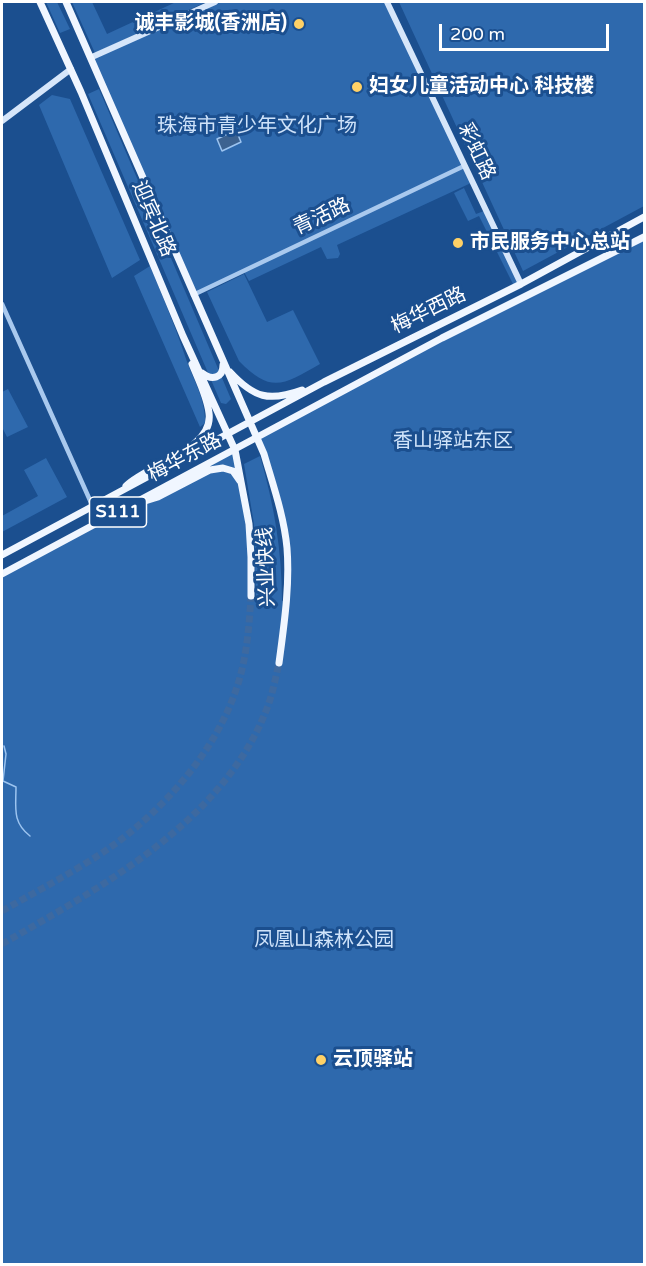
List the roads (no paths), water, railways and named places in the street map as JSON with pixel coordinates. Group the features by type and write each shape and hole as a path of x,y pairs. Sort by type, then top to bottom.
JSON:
{"main road":[{"name":"迎宾北路","path":"40,2 71,69 183,336 235,450"},
{"name":"迎宾北路","path":"66,2 257,438"},
{"name":"梅华西路","path":"228,433 520,284 645,217"},
{"name":"梅华西路","path":"257,438 442,338 645,237"},
{"path":"116,495 137,477 196,443 207,428 210,417 208,405 183,336"},
{"path":"200,372 207,377 219,376 223,369 221,358"},
{"path":"225,366 244,387 259,396 282,396 324,382"},
{"name":"梅华东路","path":"2,555 228,433"},
{"name":"梅华东路","path":"2,574 257,438"},
{"name":"兴业快线","path":"257,438 275,489 287,550 286,599 279,663"},
{"name":"兴业快线","path":"235,450 250,537 251,596"},
{"path":"128,507 153,499 216,468 233,471 243,486"}],"street":[{"path":"92,57 215,2"},
{"name":"彩虹路","path":"387,2 520,284"},
{"path":"2,121 71,69"},
{"name":"青活路","path":"193,295 464,166"},
{"path":"2,304 93,507"}],"waterway":[{"path":"4,746 6,754 3,781 16,787 18,820 30,836"}],"tunnel":[{"path":"2,911 108,849 149,816 186,777 216,734 237,687 245,653 251,596"},
{"path":"2,944 120,873 158,846 193,815 224,782 250,745 269,703 279,663"}],"place":[{"name":"诚丰影城(香洲店)","path":"299,24"},
{"name":"妇女儿童活动中心 科技楼","path":"357,87"},
{"name":"市民服务中心总站","path":"458,243"},
{"name":"云顶驿站","path":"321,1060"}],"park label":[{"name":"珠海市青少年文化广场","path":"257,127"},
{"name":"香山驿站东区","path":"453,442"},
{"name":"凤凰山森林公园","path":"324,941"}]}
